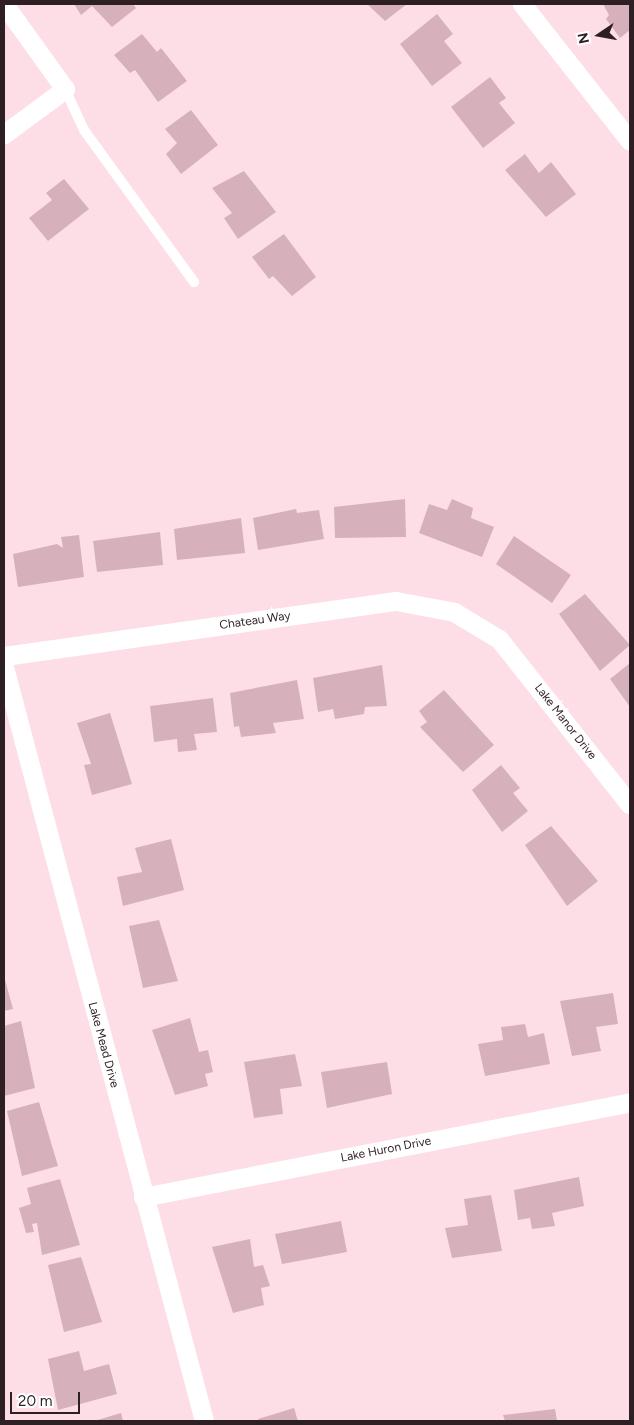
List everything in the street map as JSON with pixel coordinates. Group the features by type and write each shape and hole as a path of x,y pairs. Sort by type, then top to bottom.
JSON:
{"street":[{"path":"4,4 65,89 4,134"},
{"path":"522,4 630,141"},
{"name":"Chateau Way","path":"4,656 396,601 454,612 499,639"},
{"name":"Lake Manor Drive","path":"499,639 630,806"},
{"name":"Lake Mead Drive","path":"4,668 204,1421"},
{"name":"Lake Huron Drive","path":"143,1197 630,1102"}],"lane":[{"path":"65,89 84,130 194,282"}],"building":[{"path":"74,4 133,4 136,8 112,27 92,6 81,15"},
{"path":"367,4 407,4 385,21"},
{"path":"603,4 630,4 630,30 620,38 606,19 609,15"},
{"path":"437,14 453,34 444,41 462,63 432,86 400,44"},
{"path":"142,34 157,52 161,48 187,81 158,102 135,70 130,73 114,55"},
{"path":"490,77 506,98 499,103 515,123 483,148 451,107"},
{"path":"191,110 218,145 181,174 166,154 177,143 165,129"},
{"path":"525,154 539,173 551,162 576,194 546,217 505,170"},
{"path":"244,171 276,212 238,239 224,218 232,213 212,188"},
{"path":"64,179 89,209 48,241 29,218 52,200 46,193"},
{"path":"284,234 316,277 292,296 273,276 269,279 252,257"},
{"path":"405,499 406,537 335,538 334,507"},
{"path":"452,499 473,508 471,518 494,527 482,557 419,533 429,504 447,510"},
{"path":"296,509 297,513 319,510 324,539 258,550 253,518"},
{"path":"241,518 245,553 177,560 174,529"},
{"path":"160,532 163,565 97,572 93,541"},
{"path":"79,535 84,577 18,587 13,554 57,544 63,548 61,537"},
{"path":"514,536 571,575 552,603 496,564"},
{"path":"585,594 630,645 600,671 559,614"},
{"path":"630,663 630,707 610,679"},
{"path":"382,665 387,706 365,707 364,714 335,719 333,709 318,712 313,678"},
{"path":"297,680 304,719 273,723 276,733 241,737 239,726 234,727 230,693"},
{"path":"444,690 494,745 463,772 420,727 427,722 419,711"},
{"path":"213,698 217,732 194,734 197,750 178,752 177,739 154,742 150,706"},
{"path":"110,713 132,784 92,795 84,765 91,764 77,723"},
{"path":"501,765 520,788 513,793 528,811 502,832 472,790"},
{"path":"551,826 598,881 567,906 525,845"},
{"path":"171,839 184,890 123,906 117,877 142,872 135,848"},
{"path":"159,920 178,981 143,988 129,926"},
{"path":"4,976 13,1009 4,1011"},
{"path":"613,993 618,1024 596,1027 601,1051 572,1056 560,1001"},
{"path":"190,1018 199,1052 208,1050 213,1072 205,1074 208,1086 175,1095 152,1030"},
{"path":"21,1021 35,1088 4,1096 4,1026"},
{"path":"525,1024 528,1037 544,1033 550,1064 485,1076 478,1044 503,1040 501,1027"},
{"path":"295,1054 302,1086 280,1089 283,1114 254,1118 244,1062"},
{"path":"387,1062 392,1094 327,1108 321,1072"},
{"path":"39,1102 58,1166 22,1176 7,1111"},
{"path":"579,1177 584,1206 552,1213 555,1226 532,1229 530,1218 518,1220 514,1190"},
{"path":"60,1179 80,1245 42,1255 37,1223 32,1224 34,1232 26,1233 19,1208 31,1204 27,1188"},
{"path":"491,1195 502,1251 452,1258 445,1228 468,1225 464,1199"},
{"path":"341,1221 347,1252 282,1264 275,1234"},
{"path":"250,1239 254,1267 263,1265 270,1286 261,1288 264,1305 233,1313 212,1247"},
{"path":"81,1257 102,1322 64,1332 48,1265"},
{"path":"79,1351 84,1371 109,1364 117,1394 58,1410 48,1359"},
{"path":"294,1408 298,1421 259,1421 258,1419"},
{"path":"555,1409 557,1421 505,1421 503,1415"},
{"path":"121,1413 123,1421 94,1421"}]}
